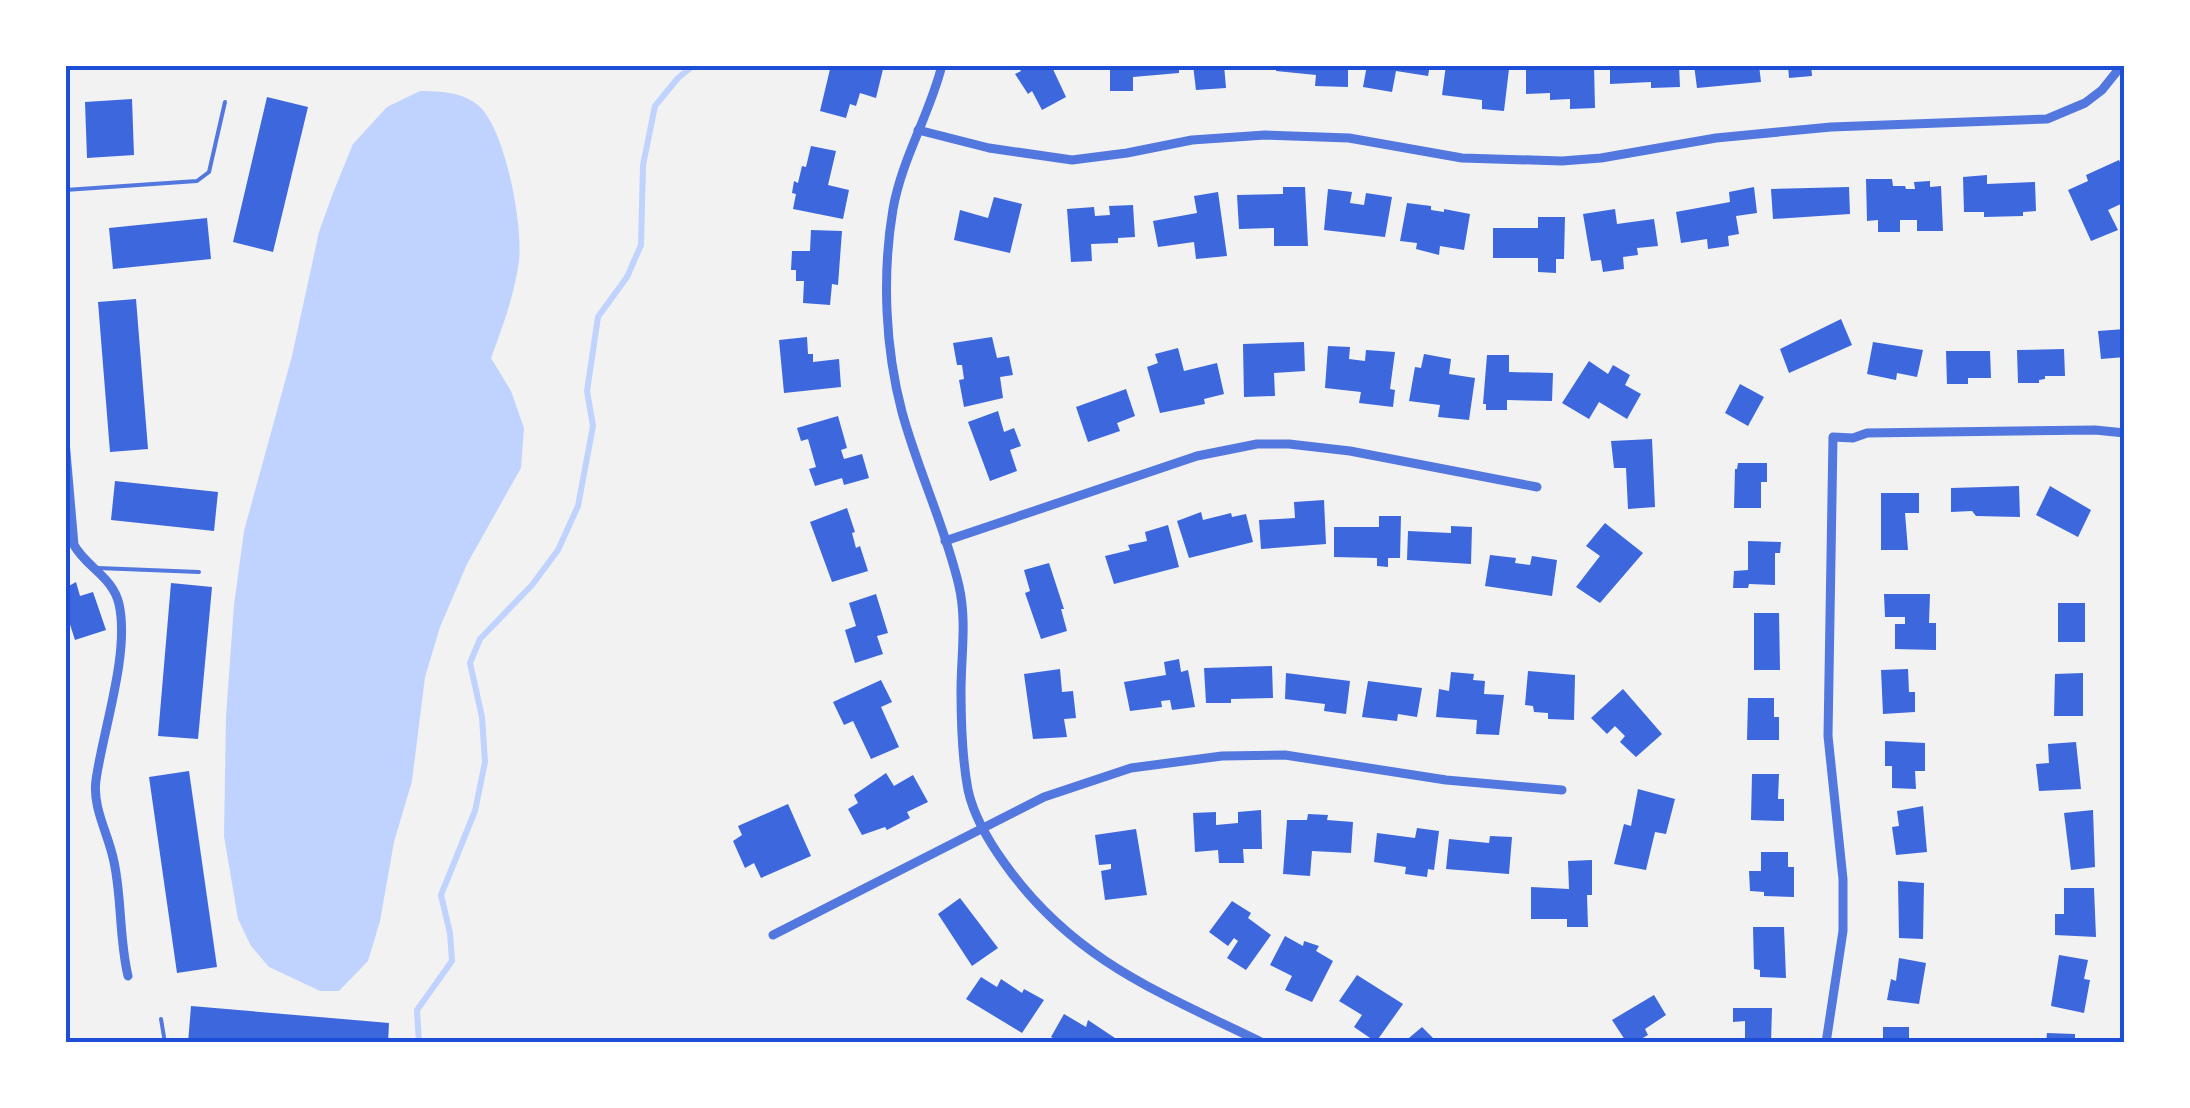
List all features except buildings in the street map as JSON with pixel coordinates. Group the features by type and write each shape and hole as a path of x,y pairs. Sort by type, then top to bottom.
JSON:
{"street":[{"path":"942,65 894,208 888,318 903,416 960,589 964,624 962,729 968,790 983,828 1020,886 1083,948 1128,976 1263,1043"},
{"path":"918,130 989,148 1072,160 1127,154 1192,140 1265,135 1349,138 1462,158 1521,162 1601,158 1716,138 1831,127 2048,120 2102,90 2122,65"},
{"path":"1826,1043 1843,931 1843,879 1828,736 1833,437 2038,430 2125,433"},
{"path":"65,440 74,545 82,559 98,568 119,603 120,648 94,784 114,862 128,976"},
{"path":"946,540 1196,456 1257,444 1350,450 1537,487"},
{"path":"772,935 983,828 1083,782 1131,768 1222,756 1285,756 1446,780 1562,790"}],"lane":[{"path":"65,190 197,181 209,172 225,102"},
{"path":"98,568 199,572"},
{"path":"161,1019 166,1043"}],"water":[{"path":"420,91 458,95 479,106 497,136 511,179 519,261 491,358 511,391 524,428 521,468 467,564 440,627 425,677 412,781 394,842 380,921 368,961 339,991 320,991 269,967 251,946 238,919 224,836 226,716 234,605 244,531 292,356 319,232 333,193 353,144 387,107"}],"waterway":[{"path":"419,1043 417,1010 452,961 441,895 475,811 485,762 482,717 470,663 480,639 532,585 558,550 578,506 593,426 587,391 598,317 627,277 641,245 643,165 655,106 694,65"}]}
